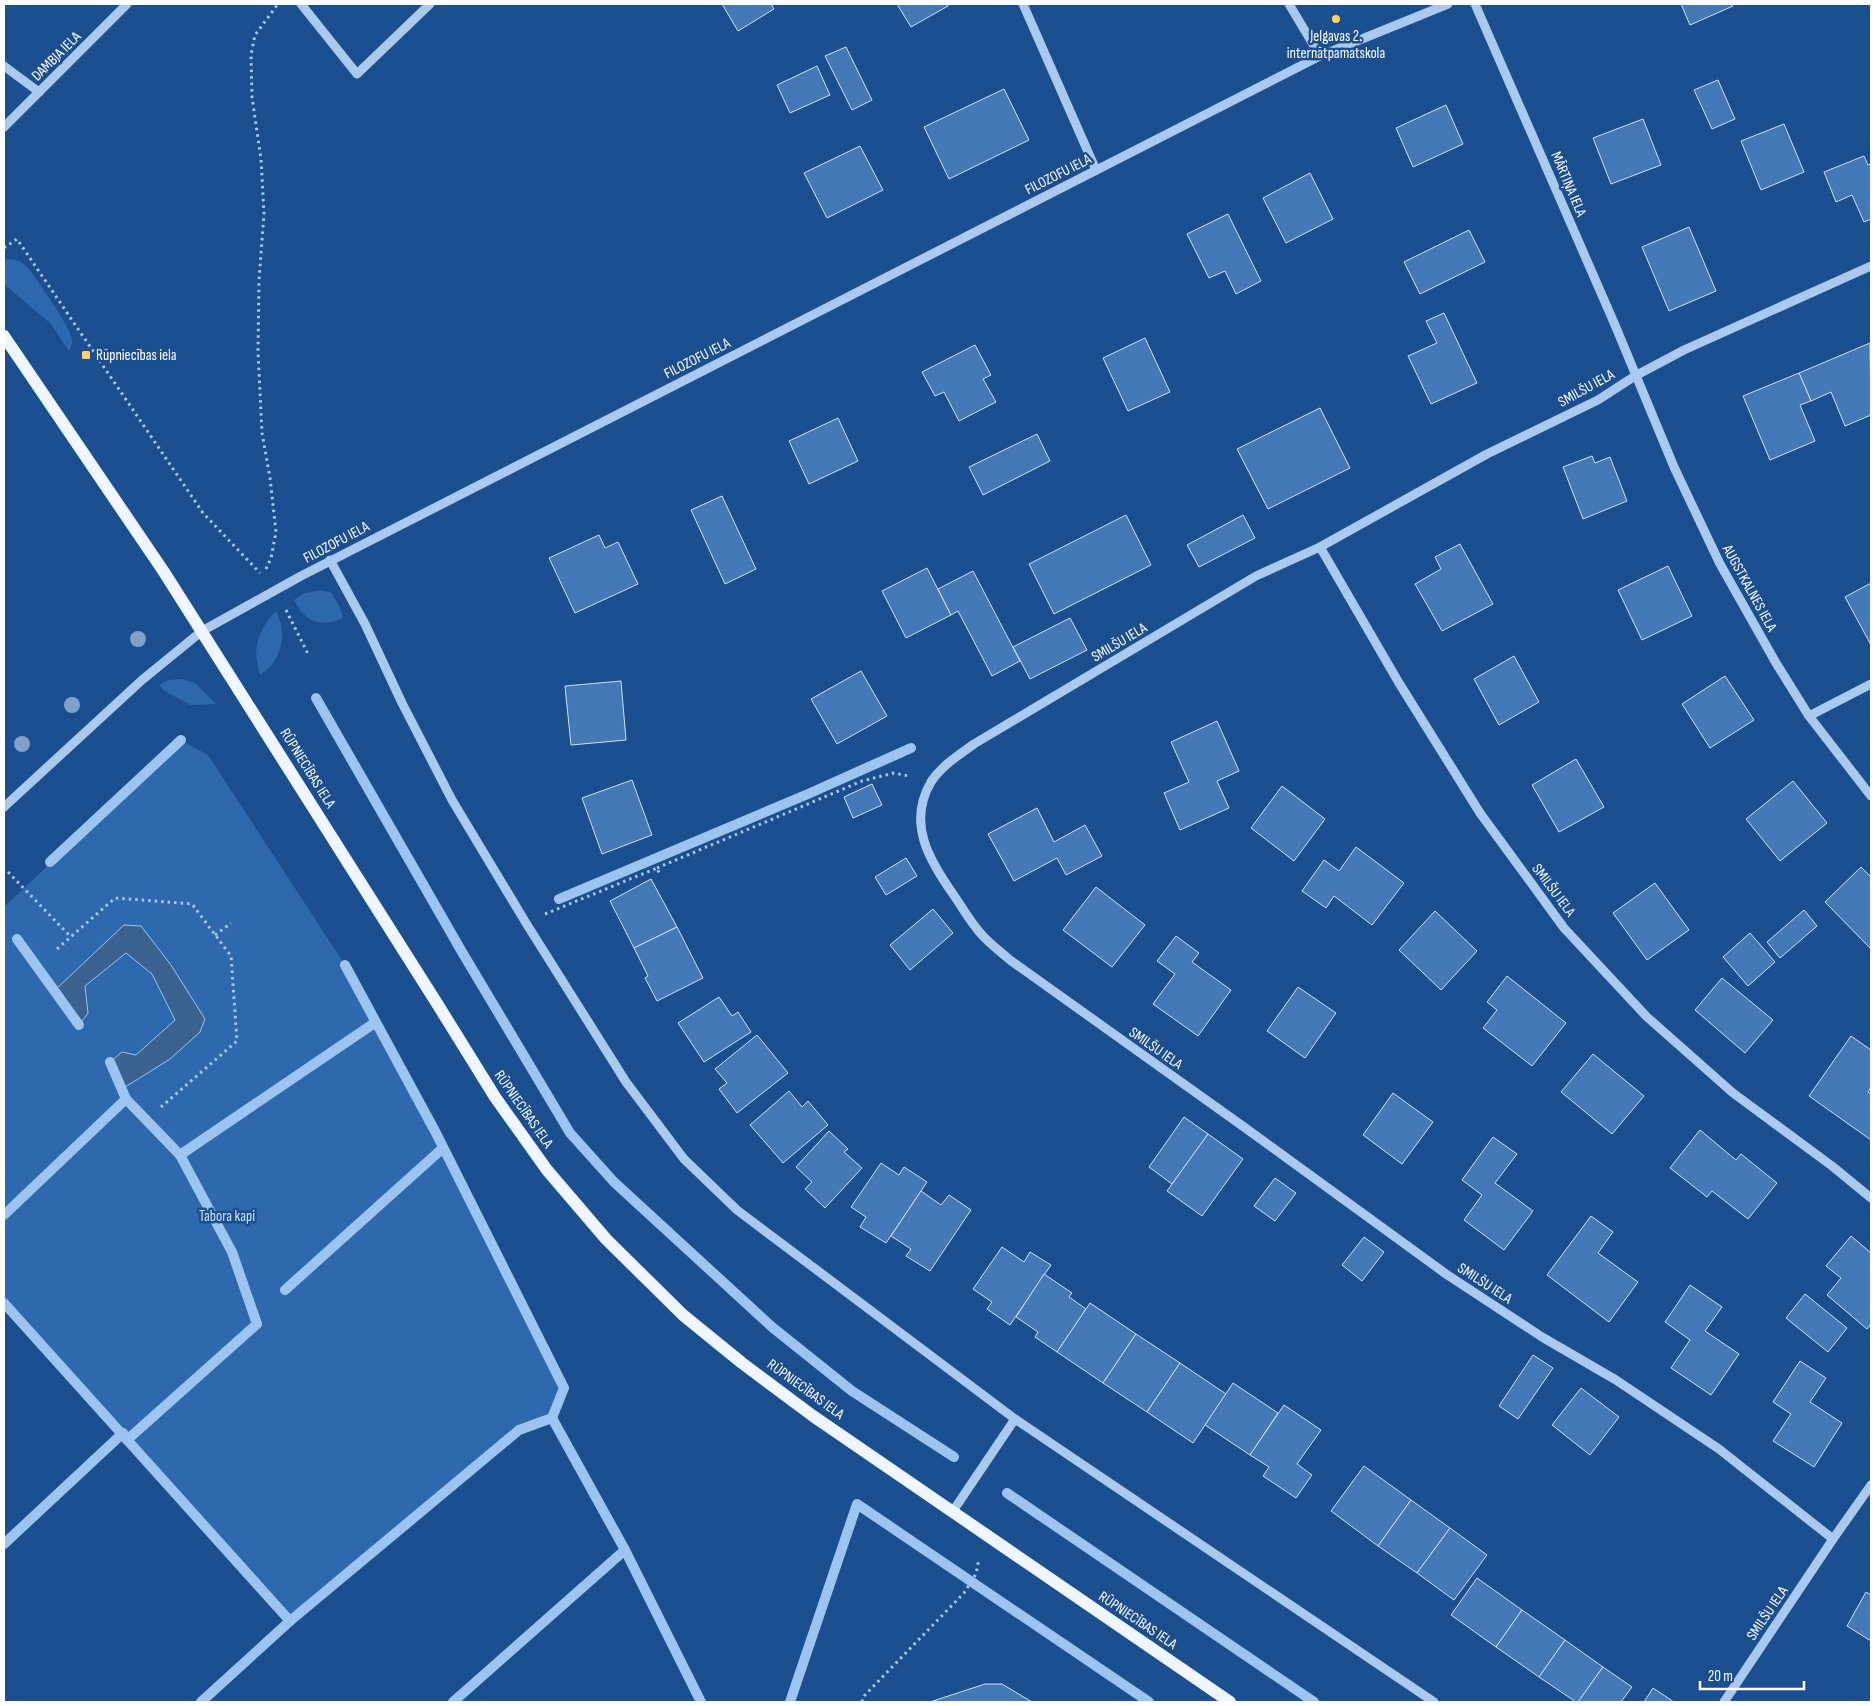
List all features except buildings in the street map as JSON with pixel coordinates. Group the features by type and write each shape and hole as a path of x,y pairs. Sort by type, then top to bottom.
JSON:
{"main road":[{"name":"RŪPNIECĪBAS IELA","path":"4,336 202,631 433,996 495,1098 547,1170 606,1239 683,1315 742,1363 813,1416 1230,1702"}],"street":[{"name":"DAMBJA IELA","path":"4,127 127,4"},
{"path":"301,4 357,74 430,4"},
{"path":"1023,4 1096,170"},
{"path":"1290,4 1320,56"},
{"name":"FILOZOFU IELA","path":"4,807 142,680 202,631 330,560 1320,56 1448,4"},
{"name":"MĀRTIŅA IELA","path":"1475,4 1636,376"},
{"path":"4,66 39,92"},
{"name":"SMILŠU IELA","path":"1833,1539 1719,1449 1616,1380 1542,1337 1446,1274 1010,960 981,934 935,869 924,846 920,823 923,801 932,781 950,761 974,744 1256,576 1320,547 1487,454 1598,400 1636,376 1684,350 1871,266"},
{"name":"AUGSTKALNES IELA","path":"1636,376 1674,467 1720,564 1776,663 1809,716 1871,796"},
{"name":"SMILŠU IELA","path":"1320,547 1399,683 1480,813 1564,928 1647,1017 1682,1049 1733,1093 1832,1166 1871,1198"},
{"path":"330,560 452,800 526,923 626,1082 684,1159 737,1210 1015,1419 1434,1702"},
{"path":"1809,716 1871,684"},
{"path":"953,1511 1015,1419"},
{"name":"SMILŠU IELA","path":"1724,1702 1871,1485"}],"path":[{"path":"4,248 17,239 203,513 263,576 271,558 276,532 270,478 262,433 258,352 264,214 261,159 252,97 251,55 255,35 278,4"},
{"path":"284,605 309,656"},
{"path":"563,906 862,781 894,773 932,781"},
{"path":"657,868 660,875"},
{"path":"8,872 71,937"},
{"path":"57,949 115,898 192,904 231,956 237,1041 161,1107"},
{"path":"215,935 231,924"},
{"path":"862,1702 862,1697 964,1593 976,1574"}],"green space":[{"path":"8,259 22,263 36,278 69,330 72,344 69,351 51,324 4,284 4,260"},
{"path":"321,590 332,593 343,618 327,622 314,621 303,614 298,608 294,600 305,593"},
{"path":"276,611 282,629 281,646 273,662 260,675 256,657 260,633"},
{"path":"181,679 195,683 216,704 191,705 166,692 159,685 168,680"},
{"name":"Tabora kapi","path":"181,740 208,755 345,965 436,1133 564,1388 552,1418 519,1430 290,1621 4,1303 4,907"}],"shaded area":[{"path":"124,925 141,926 171,965 205,1019 200,1032 170,1059 122,1089 110,1062 122,1052 136,1055 175,1020 152,974 126,953 85,986 88,1013 79,1025 54,991"}],"waterway":[{"path":"316,698 462,952 570,1133 614,1182 772,1327 852,1391 954,1457"},
{"path":"50,862 181,740"},
{"path":"559,899 808,794 911,748"},
{"path":"17,939 79,1025"},
{"path":"345,965 436,1133 564,1388 552,1418"},
{"path":"180,1155 373,1024"},
{"path":"110,1062 126,1099 180,1155 232,1252 257,1324 127,1440"},
{"path":"4,1215 126,1099"},
{"path":"285,1290 443,1148"},
{"path":"4,1303 290,1621 519,1430 552,1418 625,1550 701,1702"},
{"path":"4,1544 123,1433"},
{"path":"1007,1493 1314,1702"},
{"path":"790,1702 857,1504 1149,1702"},
{"path":"453,1702 625,1550"},
{"path":"201,1702 290,1621"}],"place":[{"name":"Jelgavas 2. internātpamatskola","path":"1336,19"},
{"name":"Rūpniecības iela","path":"86,355"}]}
